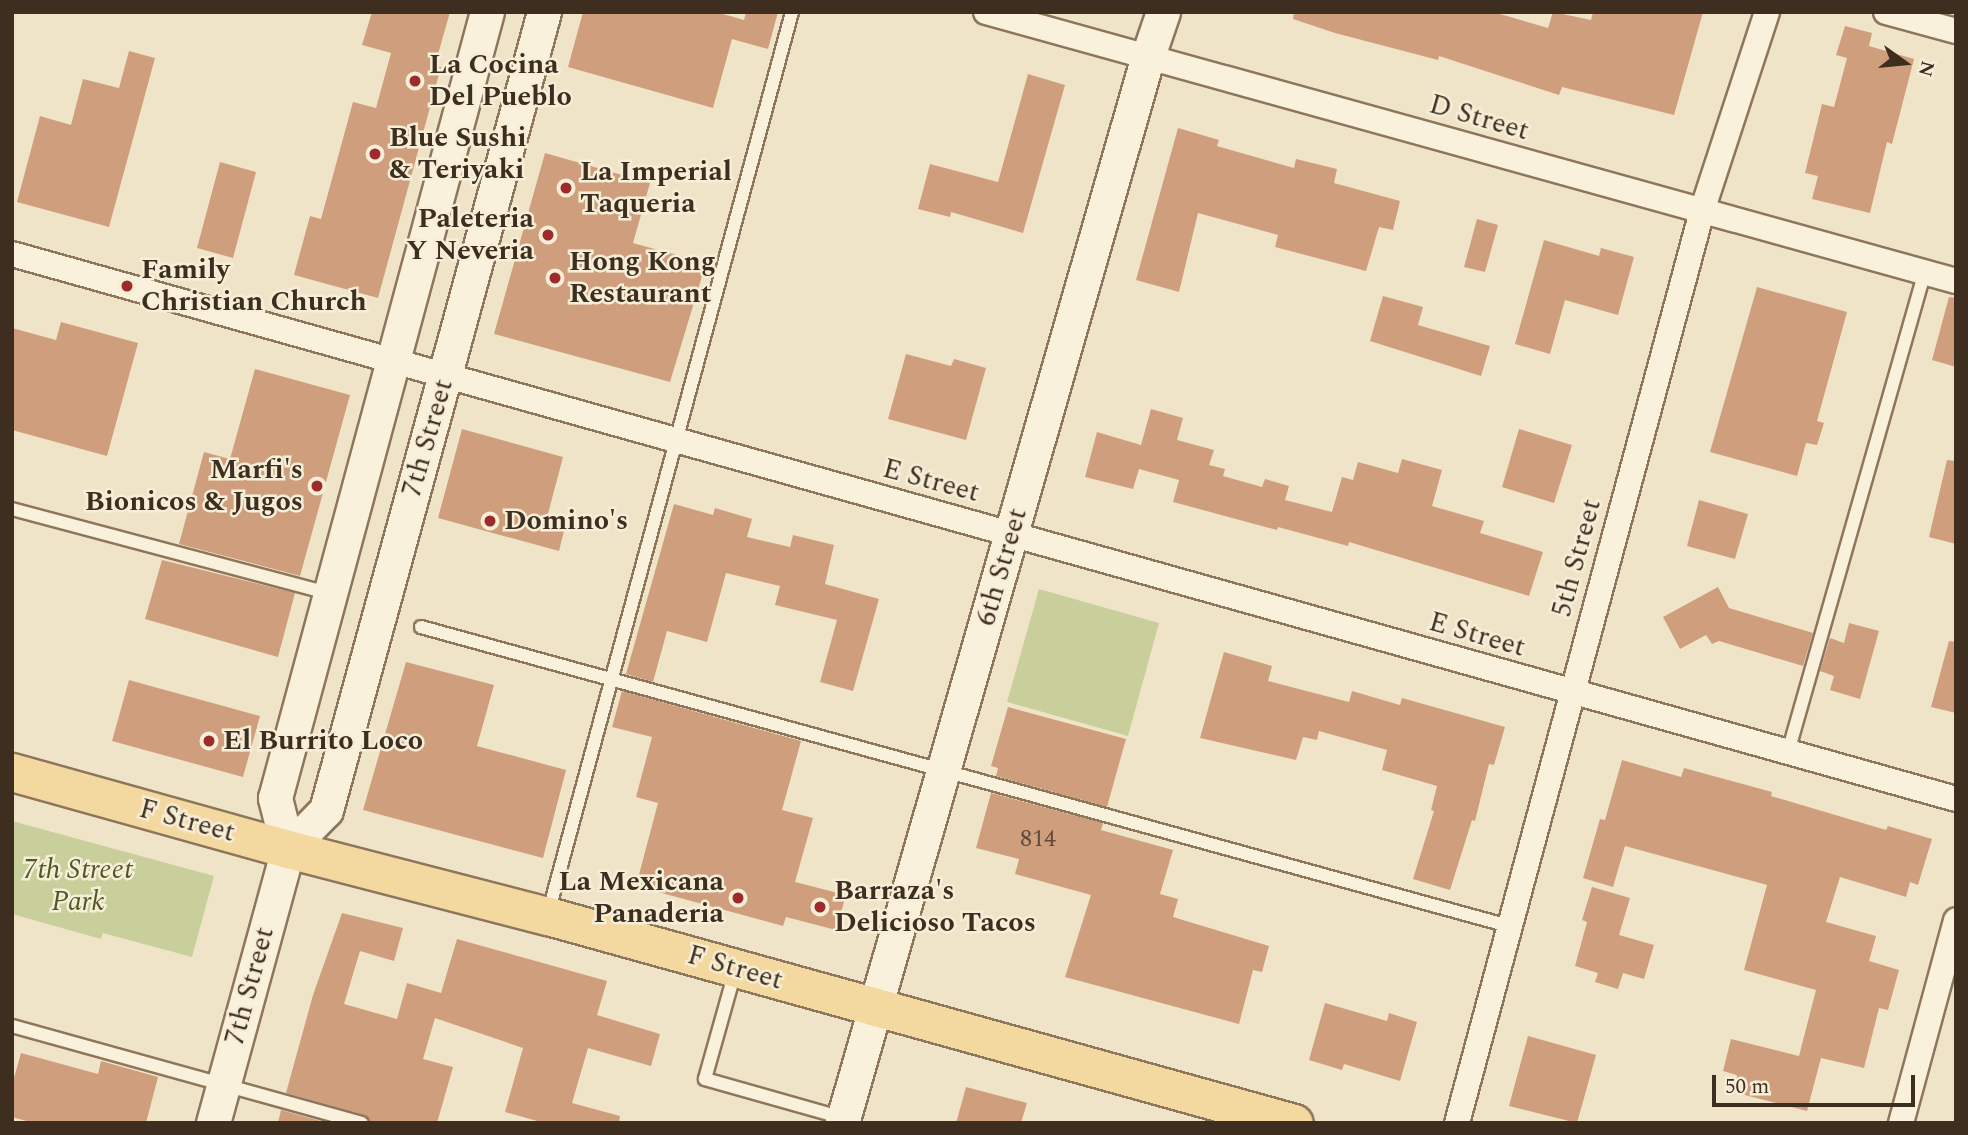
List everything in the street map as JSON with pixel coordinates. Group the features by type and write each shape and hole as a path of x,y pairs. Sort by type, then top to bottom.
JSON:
{"main road":[{"name":"F Street","path":"12,772 288,849 548,916 1294,1123"}],"street":[{"name":"7th Street","path":"288,849 275,798 328,593 487,12"},
{"name":"7th Street","path":"213,1123 288,849 327,810 544,12"},
{"name":"D Street","path":"986,12 1956,281"},
{"name":"6th Street","path":"843,1120 1148,56 1163,12"},
{"name":"5th Street","path":"1457,1123 1702,211 1767,12"},
{"path":"1886,12 1956,32"},
{"name":"E Street","path":"12,254 1956,799"},
{"path":"1901,1123 1956,920"}],"lane":[{"path":"548,916 792,12"},
{"path":"1788,752 1925,272"},
{"path":"12,509 328,593"},
{"path":"421,627 1509,926"},
{"path":"736,968 705,1079 843,1120"},
{"path":"12,1026 362,1123"}],"green space":[{"path":"1039,589 1159,623 1128,736 1007,702"},
{"name":"7th Street Park","path":"12,821 214,876 192,957 103,933 101,939 12,914"}],"building":[{"path":"372,12 450,12 435,65 441,67 378,298 294,275 310,216 321,219 353,102 376,108 391,53 362,45"},
{"path":"583,12 716,12 744,20 746,12 778,12 768,49 732,39 713,108 568,67"},
{"path":"1294,12 1493,12 1548,28 1553,12 1591,20 1593,12 1703,12 1674,115 1562,87 1559,95 1439,56 1438,60 1335,33 1293,19"},
{"path":"1845,26 1872,33 1869,46 1914,59 1892,144 1887,142 1870,213 1812,199 1818,176 1805,173 1822,104 1834,107 1847,58 1836,55"},
{"path":"129,51 155,58 109,227 17,202 40,116 71,125 83,79 119,88"},
{"path":"1028,74 1065,85 1023,233 951,212 950,217 918,209 930,164 998,182"},
{"path":"1178,128 1219,140 1217,146 1294,168 1296,159 1337,169 1334,183 1400,201 1393,230 1379,227 1366,271 1275,247 1278,235 1198,213 1179,292 1136,280"},
{"path":"545,153 650,183 633,243 706,263 670,382 494,334"},
{"path":"220,162 256,172 233,258 197,248"},
{"path":"1477,219 1498,225 1485,272 1464,267"},
{"path":"1544,240 1599,256 1601,248 1634,257 1618,315 1565,300 1550,354 1515,344"},
{"path":"1757,287 1847,312 1817,421 1824,423 1817,445 1806,443 1797,476 1710,452"},
{"path":"1383,296 1423,307 1418,325 1490,346 1481,376 1370,341"},
{"path":"1949,297 1956,298 1956,367 1932,360"},
{"path":"61,322 138,343 107,456 12,430 12,328 56,340"},
{"path":"906,354 951,366 954,359 986,368 966,440 888,419"},
{"path":"255,369 350,395 300,576 179,544 204,452 230,459"},
{"path":"1151,409 1183,418 1177,440 1214,450 1209,465 1225,469 1223,476 1262,487 1265,479 1289,486 1285,500 1332,512 1342,477 1353,480 1358,462 1398,473 1402,459 1442,470 1432,506 1484,521 1480,533 1543,552 1529,596 1349,542 1348,546 1278,527 1277,530 1173,502 1179,480 1139,469 1133,489 1085,477 1097,432 1141,445"},
{"path":"462,429 563,457 548,514 567,519 559,551 438,518"},
{"path":"1519,429 1572,445 1554,503 1502,487"},
{"path":"1947,460 1956,461 1956,544 1929,537"},
{"path":"1699,500 1748,514 1735,559 1687,546"},
{"path":"674,504 713,515 715,508 752,519 747,537 790,547 793,535 834,545 825,584 879,599 853,691 820,682 837,620 775,605 780,586 726,573 707,642 667,631 653,682 626,674"},
{"path":"162,560 295,593 278,657 145,619"},
{"path":"1718,587 1729,608 1813,633 1803,666 1719,641 1712,644 1706,635 1680,649 1663,617"},
{"path":"1849,623 1879,631 1860,699 1830,690 1834,676 1820,671 1830,638 1844,643"},
{"path":"1949,641 1956,642 1956,713 1931,707"},
{"path":"1224,652 1272,666 1268,681 1349,702 1352,691 1400,705 1402,698 1505,727 1494,765 1489,764 1475,821 1472,820 1450,890 1413,879 1434,811 1431,810 1437,786 1382,770 1387,750 1319,731 1317,740 1303,737 1296,760 1200,738"},
{"path":"406,662 494,685 477,746 566,770 543,858 363,810"},
{"path":"129,680 260,716 243,777 112,741"},
{"path":"622,691 801,741 782,810 813,818 795,882 846,895 836,930 786,917 783,926 636,886 658,803 636,797 652,737 612,727"},
{"path":"1008,707 1126,739 1107,807 996,776 998,768 991,766"},
{"path":"1622,760 1681,777 1684,768 1772,792 1771,796 1886,830 1888,826 1932,839 1918,885 1910,882 1906,897 1840,877 1826,922 1876,936 1869,961 1899,970 1888,1010 1879,1008 1864,1068 1821,1058 1807,1111 1733,1092 1737,1075 1723,1071 1731,1039 1799,1056 1816,990 1744,970 1767,885 1625,846 1613,887 1583,878 1600,819 1605,820"},
{"path":"991,793 1103,823 1101,830 1173,850 1160,894 1178,899 1173,917 1269,946 1262,972 1253,970 1239,1024 1065,977 1091,895 1015,874 1019,859 976,848"},
{"path":"1592,887 1630,898 1619,935 1654,945 1644,979 1623,973 1618,989 1595,982 1598,973 1575,966 1587,922 1582,920"},
{"path":"342,913 403,928 394,961 360,951 344,1004 397,1019 407,983 441,993 457,939 607,981 597,1015 660,1034 651,1066 588,1048 572,1103 620,1116 619,1123 544,1123 505,1112 523,1048 435,1018 423,1059 453,1067 437,1123 371,1123 364,1115 286,1093 313,995"},
{"path":"1325,1003 1387,1021 1389,1013 1417,1022 1400,1081 1344,1064 1342,1070 1309,1060"},
{"path":"1528,1036 1596,1055 1577,1123 1509,1106"},
{"path":"21,1053 98,1074 101,1061 158,1077 146,1123 34,1123 12,1117 12,1085"},
{"path":"966,1087 1027,1103 1021,1123 956,1123"},
{"path":"281,1110 328,1123 278,1123"}],"place":[{"name":"La Cocina Del Pueblo","path":"415,81"},
{"name":"Blue Sushi & Teriyaki","path":"375,154"},
{"name":"La Imperial Taqueria","path":"566,188"},
{"name":"Paleteria Y Neveria","path":"548,235"},
{"name":"Hong Kong Restaurant","path":"555,278"},
{"name":"Family Christian Church","path":"127,286"},
{"name":"Marfi's Bionicos & Jugos","path":"317,486"},
{"name":"Domino's","path":"490,521"},
{"name":"El Burrito Loco","path":"209,741"},
{"name":"La Mexicana Panaderia","path":"738,898"},
{"name":"Barraza's Delicioso Tacos","path":"820,907"}]}
